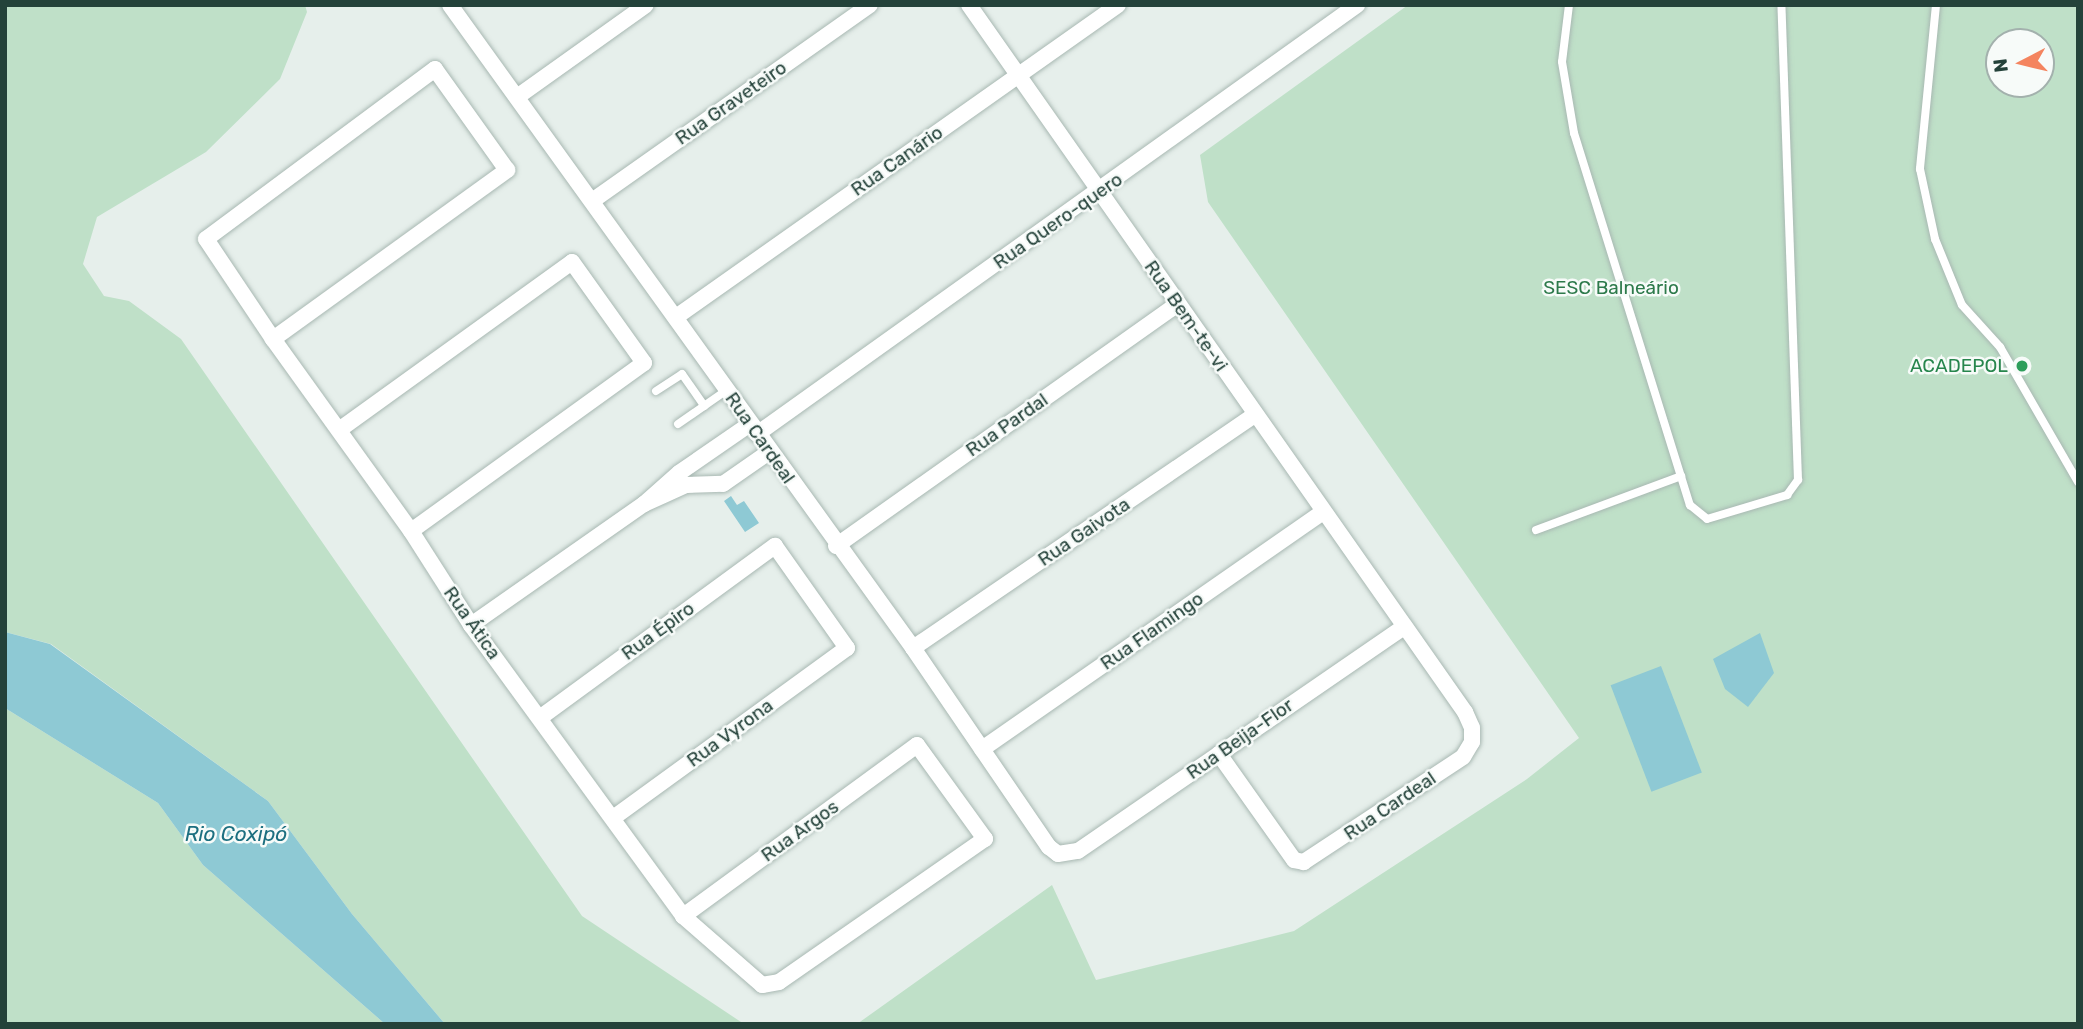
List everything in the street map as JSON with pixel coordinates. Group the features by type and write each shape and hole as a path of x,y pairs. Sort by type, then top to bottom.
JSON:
{"street":[{"name":"Rua Cardeal","path":"450,5 676,317 836,547 913,648 1049,847 1058,854 1077,851"},
{"path":"517,97 646,5"},
{"name":"Rua Graveteiro","path":"592,201 870,5"},
{"name":"Rua Bem-te-vi","path":"969,5 1402,628"},
{"name":"Rua Canário","path":"676,317 1118,5"},
{"name":"Rua Quero-quero","path":"756,433 1100,192 1357,5"},
{"name":"Rua Ática","path":"273,339 507,170 435,69 206,239 273,339 411,531 471,625 541,717 683,916 762,985"},
{"path":"339,430 572,262 645,363 411,531"},
{"name":"Rua Pardal","path":"836,547 1178,304"},
{"name":"Rua Gaivota","path":"913,648 1255,415"},
{"path":"471,625 644,504 683,470 708,462 756,433"},
{"path":"644,504 686,485 704,487 723,484 756,433"},
{"name":"Rua Flamingo","path":"982,749 1322,513"},
{"name":"Rua Vyrona","path":"613,818 848,648 775,546"},
{"name":"Rua Épiro","path":"541,717 775,546"},
{"name":"Rua Cardeal","path":"1219,754 1294,860 1304,862 1463,757 1472,742 1465,712 1402,628"},
{"name":"Rua Beija-Flor","path":"1077,851 1402,628"},
{"name":"Rua Argos","path":"683,916 917,745 985,839 779,982 762,985"}],"lane":[{"path":"1569,5 1562,62 1574,133 1690,505 1707,519 1787,495 1798,480 1781,5"},
{"path":"1936,5 1920,169 1934,239 1962,305 2000,347 2078,482"},
{"path":"656,391 682,374 704,406"},
{"path":"678,424 727,390"},
{"path":"1536,530 1681,476"}],"green space":[{"path":"5,5 305,5 307,12 280,79 206,152 97,217 83,264 104,296 129,301 181,339 582,916 744,1024 445,1024 352,914 268,801 51,644 5,632"},
{"name":"SESC Balneário","path":"1408,5 2078,5 2078,1024 857,1024 1052,885 1096,980 1294,931 1527,779 1579,738 1208,202 1200,155"},
{"path":"5,708 158,803 203,865 385,1024 5,1024"}],"water":[{"path":"731,496 737,505 744,501 759,523 745,532 724,501"},
{"name":"Rio Coxipó","path":"5,632 50,644 268,801 352,914 445,1024 385,1024 203,865 158,803 5,708"},
{"path":"1760,633 1774,673 1748,707 1725,689 1713,659"},
{"path":"1661,666 1702,772 1651,792 1611,685"}],"place":[{"name":"ACADEPOL","path":"2022,366"}]}
